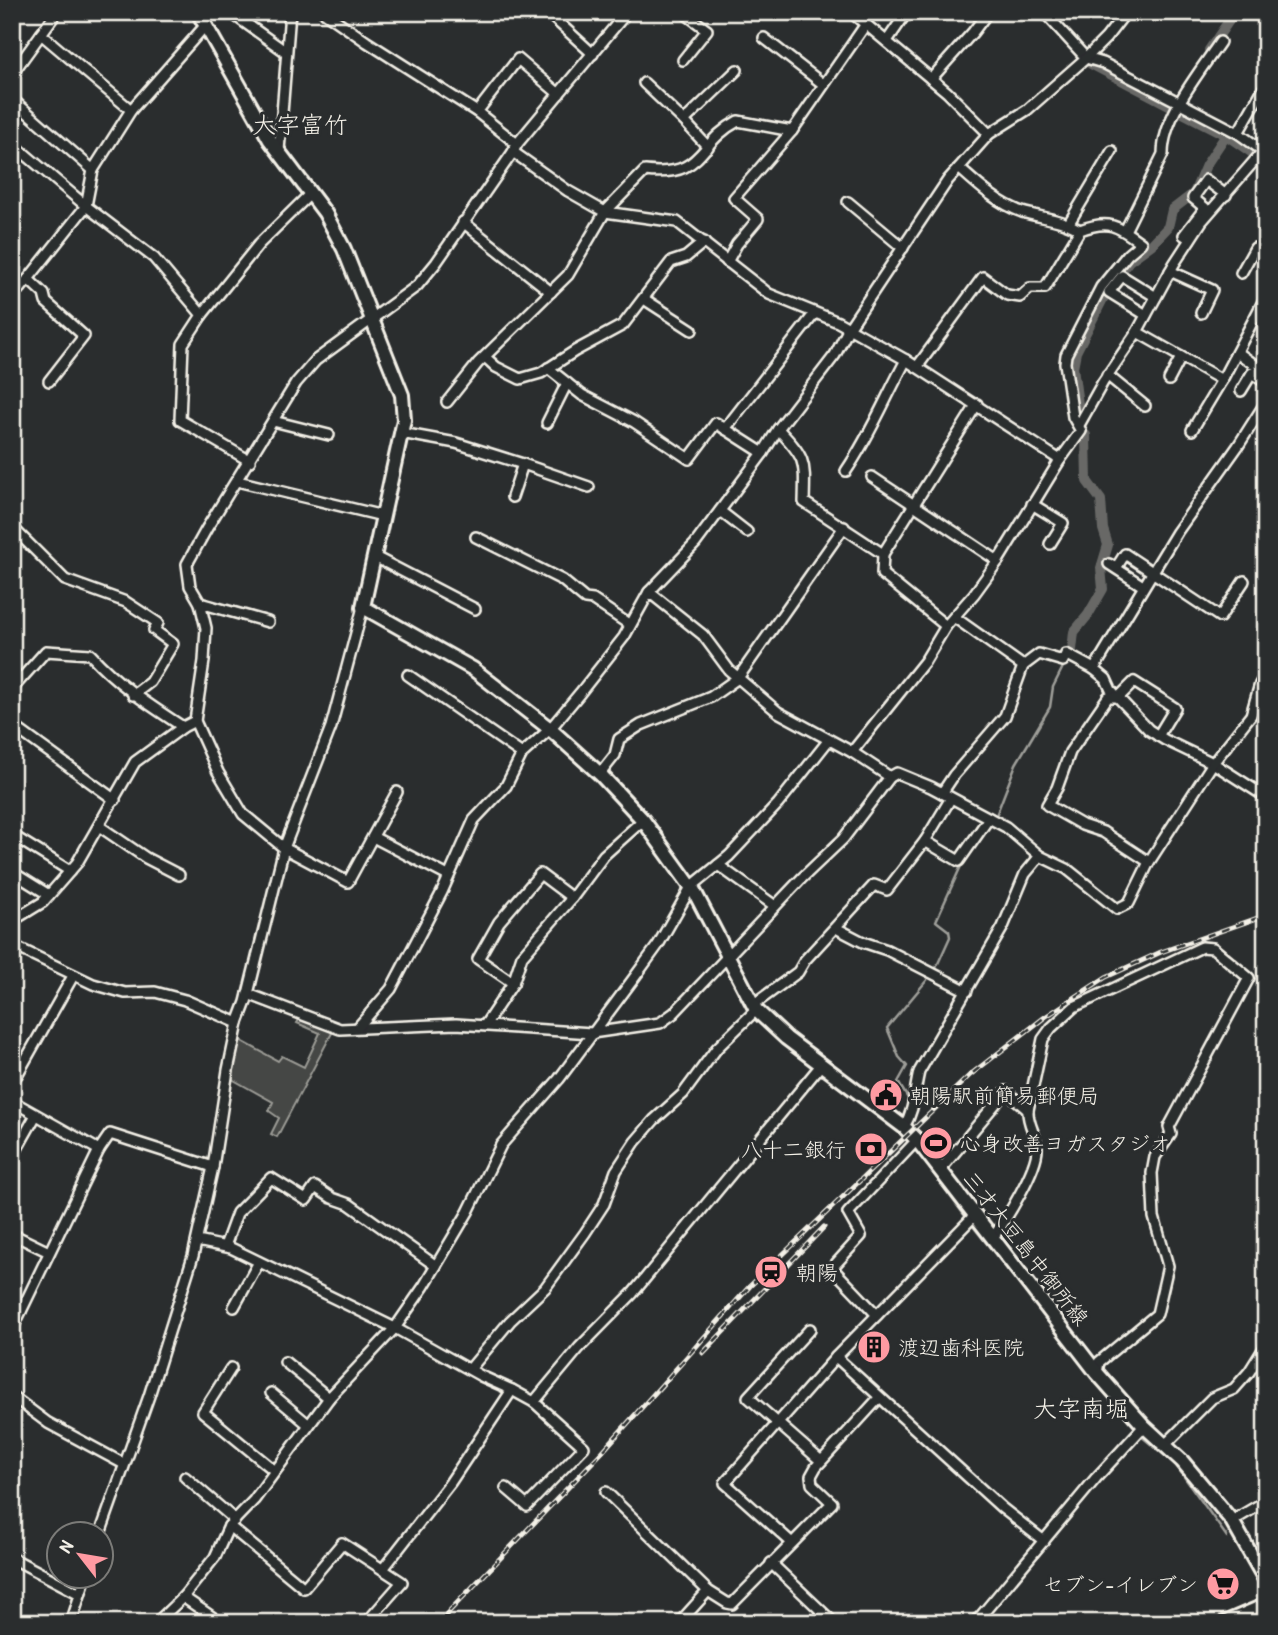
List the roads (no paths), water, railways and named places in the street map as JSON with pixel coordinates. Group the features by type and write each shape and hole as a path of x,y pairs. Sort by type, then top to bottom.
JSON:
{"main road":[{"path":"198,12 239,88 279,151 324,213 344,250 402,395 404,420 363,607"},
{"name":"三才大豆島中御所線","path":"363,607 473,669 550,729 600,774 643,820 691,887 755,1007 786,1038 904,1126 917,1140 1097,1373 1144,1426 1189,1469 1232,1521 1266,1581"},
{"path":"1224,1623 1266,1605"}],"street":[{"path":"12,74 57,12"},
{"path":"240,12 237,17 286,51"},
{"path":"279,151 290,12"},
{"path":"324,12 477,112 515,148 568,191 606,212 677,222 769,294 849,328 906,360 1060,460"},
{"path":"547,12 593,54"},
{"path":"397,792 348,882 284,848 243,814 218,772 195,721 206,628 200,603 190,586 187,564 296,383 316,360 417,286 436,263 515,148 627,12"},
{"path":"683,12 707,30 683,60"},
{"path":"851,12 931,79 989,134"},
{"path":"887,41 907,12"},
{"path":"931,79 988,12"},
{"path":"1044,12 1086,58 1103,63 1238,133 1265,152 1190,239 1137,332 1107,375 1079,425"},
{"path":"359,1026 391,989 474,820 506,786 522,754 550,729 580,694 624,636 649,592 695,544 720,511 835,355 849,328 959,168 989,134 1027,110 1086,58 1126,12"},
{"path":"727,262 737,244 758,219 734,198 792,131 866,24"},
{"path":"12,279 21,288 86,206 93,170 131,110 205,26"},
{"path":"41,34 131,110"},
{"path":"764,38 822,84"},
{"path":"1125,231 1163,154 1163,142 1178,104 1220,43"},
{"path":"477,112 518,59 559,94"},
{"path":"684,121 737,70"},
{"path":"643,83 708,147"},
{"path":"1238,133 1266,84"},
{"path":"12,99 93,170"},
{"path":"447,402 485,357 568,275 606,212 645,171 664,174 682,170 738,121 792,131"},
{"path":"12,143 86,206 154,258 202,315"},
{"path":"1069,223 1112,151"},
{"path":"959,168 988,194 1021,211 1069,223 1080,230"},
{"path":"1190,239 1185,235 1205,208 1193,198 1206,180 1226,195"},
{"path":"250,461 180,420 183,344 202,315 259,244 311,193"},
{"path":"848,202 903,248"},
{"path":"463,222 551,292"},
{"path":"852,752 925,661 946,626 975,594 1081,431 1073,417 1066,355 1101,287 1128,254 1141,243 1115,225 1090,226 1080,230 1045,288 1030,288 1020,297 1014,297 1007,295 983,277 917,367"},
{"path":"485,357 496,368 520,379 530,378 623,325 671,262 686,257 704,242"},
{"path":"1241,273 1255,248 1266,250"},
{"path":"1170,271 1212,290 1201,313"},
{"path":"1146,315 1109,292 1122,276 1156,297"},
{"path":"28,279 44,294 46,302 84,336 49,381"},
{"path":"1192,430 1266,296"},
{"path":"644,299 692,330"},
{"path":"725,429 815,313"},
{"path":"1137,332 1222,380"},
{"path":"1237,352 1266,373"},
{"path":"1169,380 1181,357"},
{"path":"846,471 866,442 872,423 906,360"},
{"path":"548,368 592,401 634,422 689,459 716,424 763,453"},
{"path":"1241,391 1252,373 1266,383"},
{"path":"1107,375 1145,406"},
{"path":"547,423 567,383"},
{"path":"1094,669 1177,532 1266,402"},
{"path":"946,626 881,575 883,554 976,404"},
{"path":"274,421 329,435"},
{"path":"778,429 796,447 806,470 804,502 883,554"},
{"path":"401,433 456,443 589,487"},
{"path":"512,497 523,464"},
{"path":"872,477 998,561"},
{"path":"237,481 383,516"},
{"path":"1032,504 1063,523 1050,544"},
{"path":"720,511 747,532"},
{"path":"12,527 65,580 118,599 158,623 153,630 173,644 150,682 133,695"},
{"path":"600,774 615,755 619,738 641,725 711,696 738,678 844,527"},
{"path":"476,537 562,580 585,599 593,600 630,625"},
{"path":"1143,586 1113,566 1125,554 1220,617 1244,582"},
{"path":"374,557 475,609"},
{"path":"649,592 703,635 729,670 778,712 852,752 890,777"},
{"path":"200,603 268,622"},
{"path":"105,1520 149,1396 197,1241 238,1023 284,848 331,727 363,607"},
{"path":"954,617 1023,666"},
{"path":"12,689 46,651 90,654 111,677 133,695 183,727"},
{"path":"470,1369 510,1321 545,1288 604,1204 616,1171 654,1120 683,1094 717,1048 755,1007 798,972 805,960 874,886 887,890 925,841 954,775 1005,716 1023,666 1040,654 1063,661 1066,654 1094,669 1106,679 1111,690 1149,730 1213,762 1266,797"},
{"path":"247,994 340,1029 359,1026 380,1029 456,1024 592,1033 660,1023 674,1013 843,839 890,777 897,773 1006,827 1040,856 1067,869 1117,909 1129,903 1149,862 1213,762 1251,715 1260,684 1266,674"},
{"path":"408,675 522,754"},
{"path":"1149,862 1103,832 1082,825 1047,806 1057,788 1070,752 1108,697 1119,697 1134,682 1175,708 1158,736"},
{"path":"12,921 43,902 70,871 115,800 135,762 195,721"},
{"path":"12,725 115,800"},
{"path":"156,1623 183,1597 215,1558 232,1523 254,1500 329,1398 395,1328 436,1266 501,1145 559,1079 658,945 691,887 718,865 786,795 828,741"},
{"path":"925,841 959,861 989,818"},
{"path":"485,1025 513,983 522,956 572,898 604,855 643,820"},
{"path":"99,826 146,858 179,875"},
{"path":"12,835 70,871"},
{"path":"373,837 448,876"},
{"path":"904,1126 914,1112 914,1094 919,1072 1003,927 1025,874 1040,856"},
{"path":"718,865 775,906"},
{"path":"12,872 49,895"},
{"path":"513,983 478,959 499,922 540,874 572,898"},
{"path":"836,928 863,943 887,950 967,991"},
{"path":"12,945 93,985 125,993 155,992 185,1000 238,1023"},
{"path":"992,1239 1009,1215 1037,1157 1028,1110 1043,1039 1051,1028 1074,1007 1202,947 1213,948 1249,978 1169,1127 1171,1134 1155,1157 1152,1173 1154,1217 1168,1266 1157,1314 1099,1362 1097,1373"},
{"path":"12,1077 17,1075 73,976"},
{"path":"534,1402 579,1348 633,1293 821,1065"},
{"path":"941,1169 1006,1091 1028,1110"},
{"path":"12,1101 99,1150"},
{"path":"12,1153 14,1154 36,1115"},
{"path":"12,1330 99,1150 110,1134 213,1167"},
{"path":"877,1315 832,1268 861,1236 848,1213 917,1140"},
{"path":"225,1245 237,1213 271,1178 306,1200 315,1187 332,1198 349,1204 436,1266"},
{"path":"791,1542 724,1483 836,1357 974,1216"},
{"path":"12,1234 49,1252"},
{"path":"197,1241 225,1245 395,1328 512,1390 534,1402 584,1447 527,1506 506,1488"},
{"path":"234,1307 259,1262"},
{"path":"12,1306 21,1311"},
{"path":"810,1329 748,1397 821,1461"},
{"path":"1165,1445 1212,1398 1234,1389 1249,1372 1266,1345"},
{"path":"836,1357 1002,1508 1044,1541"},
{"path":"285,1362 329,1398"},
{"path":"231,1368 203,1412 275,1471"},
{"path":"383,1569 450,1483 512,1390"},
{"path":"271,1392 309,1425"},
{"path":"12,1396 48,1423 124,1464"},
{"path":"606,1492 708,1591 732,1604 832,1503 812,1484 811,1476 821,1461 879,1398"},
{"path":"975,1623 1096,1478 1144,1426"},
{"path":"185,1477 304,1588 342,1543 402,1582 366,1623"},
{"path":"1232,1521 1266,1501"},
{"path":"12,1558 80,1594"},
{"path":"771,1563 834,1623"},
{"path":"71,1623 81,1590"},
{"path":"679,1623 708,1591"},
{"path":"183,1597 221,1623"}],"waterway":[{"path":"1209,50 1235,12"},
{"path":"1091,64 1171,106"},
{"path":"1181,112 1226,135 1254,154"},
{"path":"1079,412 1073,367 1076,352 1108,289 1129,261 1151,245 1168,227 1172,210 1194,193 1206,165 1226,135"},
{"path":"1072,650 1074,632 1088,615 1103,589 1101,568 1108,545 1103,529 1101,500 1087,481 1086,435"},
{"path":"997,813 1016,764 1050,707 1053,687 1063,667"},
{"path":"936,968 950,937 949,931 936,921 961,866 990,825"},
{"path":"906,1111 909,1100 898,1082 907,1066 899,1057 887,1028 927,980"},
{"path":"921,1157 965,1216"},
{"path":"972,1225 1084,1366"},
{"path":"1097,1384 1130,1422"},
{"path":"1141,1436 1175,1464 1227,1537"},
{"path":"1263,1623 1266,1620"}],"railway":[{"path":"438,1623 602,1452 750,1286 970,1075 1045,1017 1106,977 1161,952 1266,915"},
{"path":"703,1353 824,1227"}],"place":[{"name":"朝陽駅前簡易郵便局","path":"886,1095"},
{"name":"心身改善ヨガスタジオ","path":"936,1143"},
{"name":"八十二銀行","path":"871,1149"},
{"name":"朝陽","path":"771,1272"},
{"name":"渡辺歯科医院","path":"874,1347"},
{"name":"セブン-イレブン","path":"1223,1584"}],"district":[{"name":"大字富竹","path":"300,124"},
{"name":"大字南堀","path":"1081,1408"}]}
